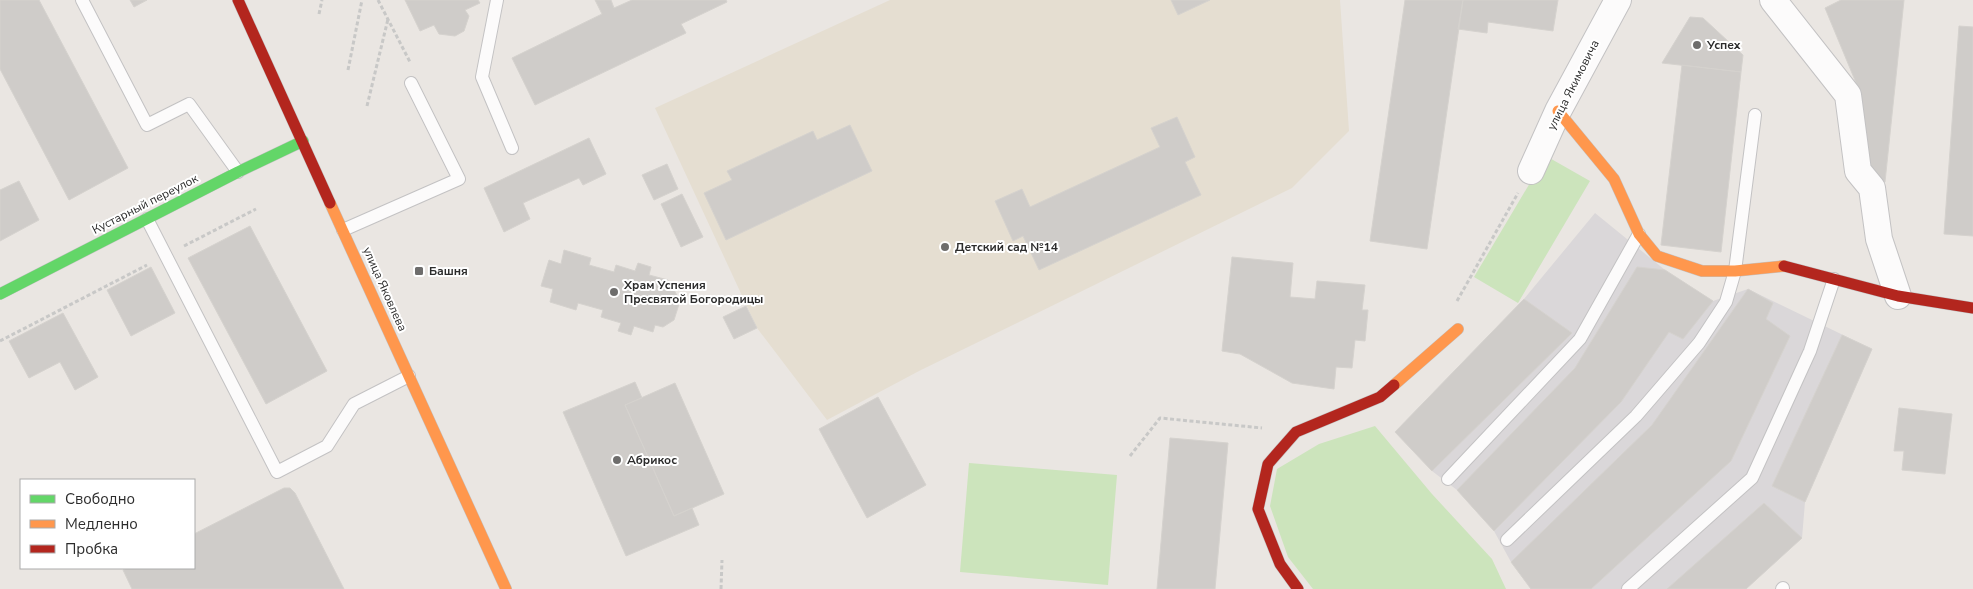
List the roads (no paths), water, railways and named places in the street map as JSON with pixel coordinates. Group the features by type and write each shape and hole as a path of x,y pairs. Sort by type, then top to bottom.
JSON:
{"street":[{"name":"улица Яковлева","path":"238,0 506,589"},
{"name":"улица Якимовича","path":"1531,171 1558,111 1618,0"},
{"path":"1773,0 1848,96 1858,170 1872,188 1879,239 1898,296"},
{"path":"1558,111 1614,178 1639,234 1657,256 1702,272 1782,266 1898,296 1973,308"},
{"name":"Кустарный переулок","path":"0,294 238,172 303,141"},
{"path":"1298,589 1280,564 1258,508 1268,464 1296,432 1380,397 1458,329"}],"lane":[{"path":"82,0 147,125 189,104 238,172"},
{"path":"497,0 482,77 512,148"},
{"path":"343,230 459,179 411,83"},
{"path":"1507,540 1636,416 1698,343 1726,302 1735,271 1755,115"},
{"path":"147,219 277,472 327,446 354,404 409,376"},
{"path":"1448,479 1580,339 1639,234"},
{"path":"1628,589 1752,478 1810,351 1834,279"}],"place":[{"name":"Успех","path":"1697,45"},
{"name":"Детский сад №14","path":"945,247"},
{"name":"Башня","path":"419,271"},
{"name":"Храм Успения Пресвятой Богородицы","path":"614,292"},
{"name":"Абрикос","path":"617,460"}]}
